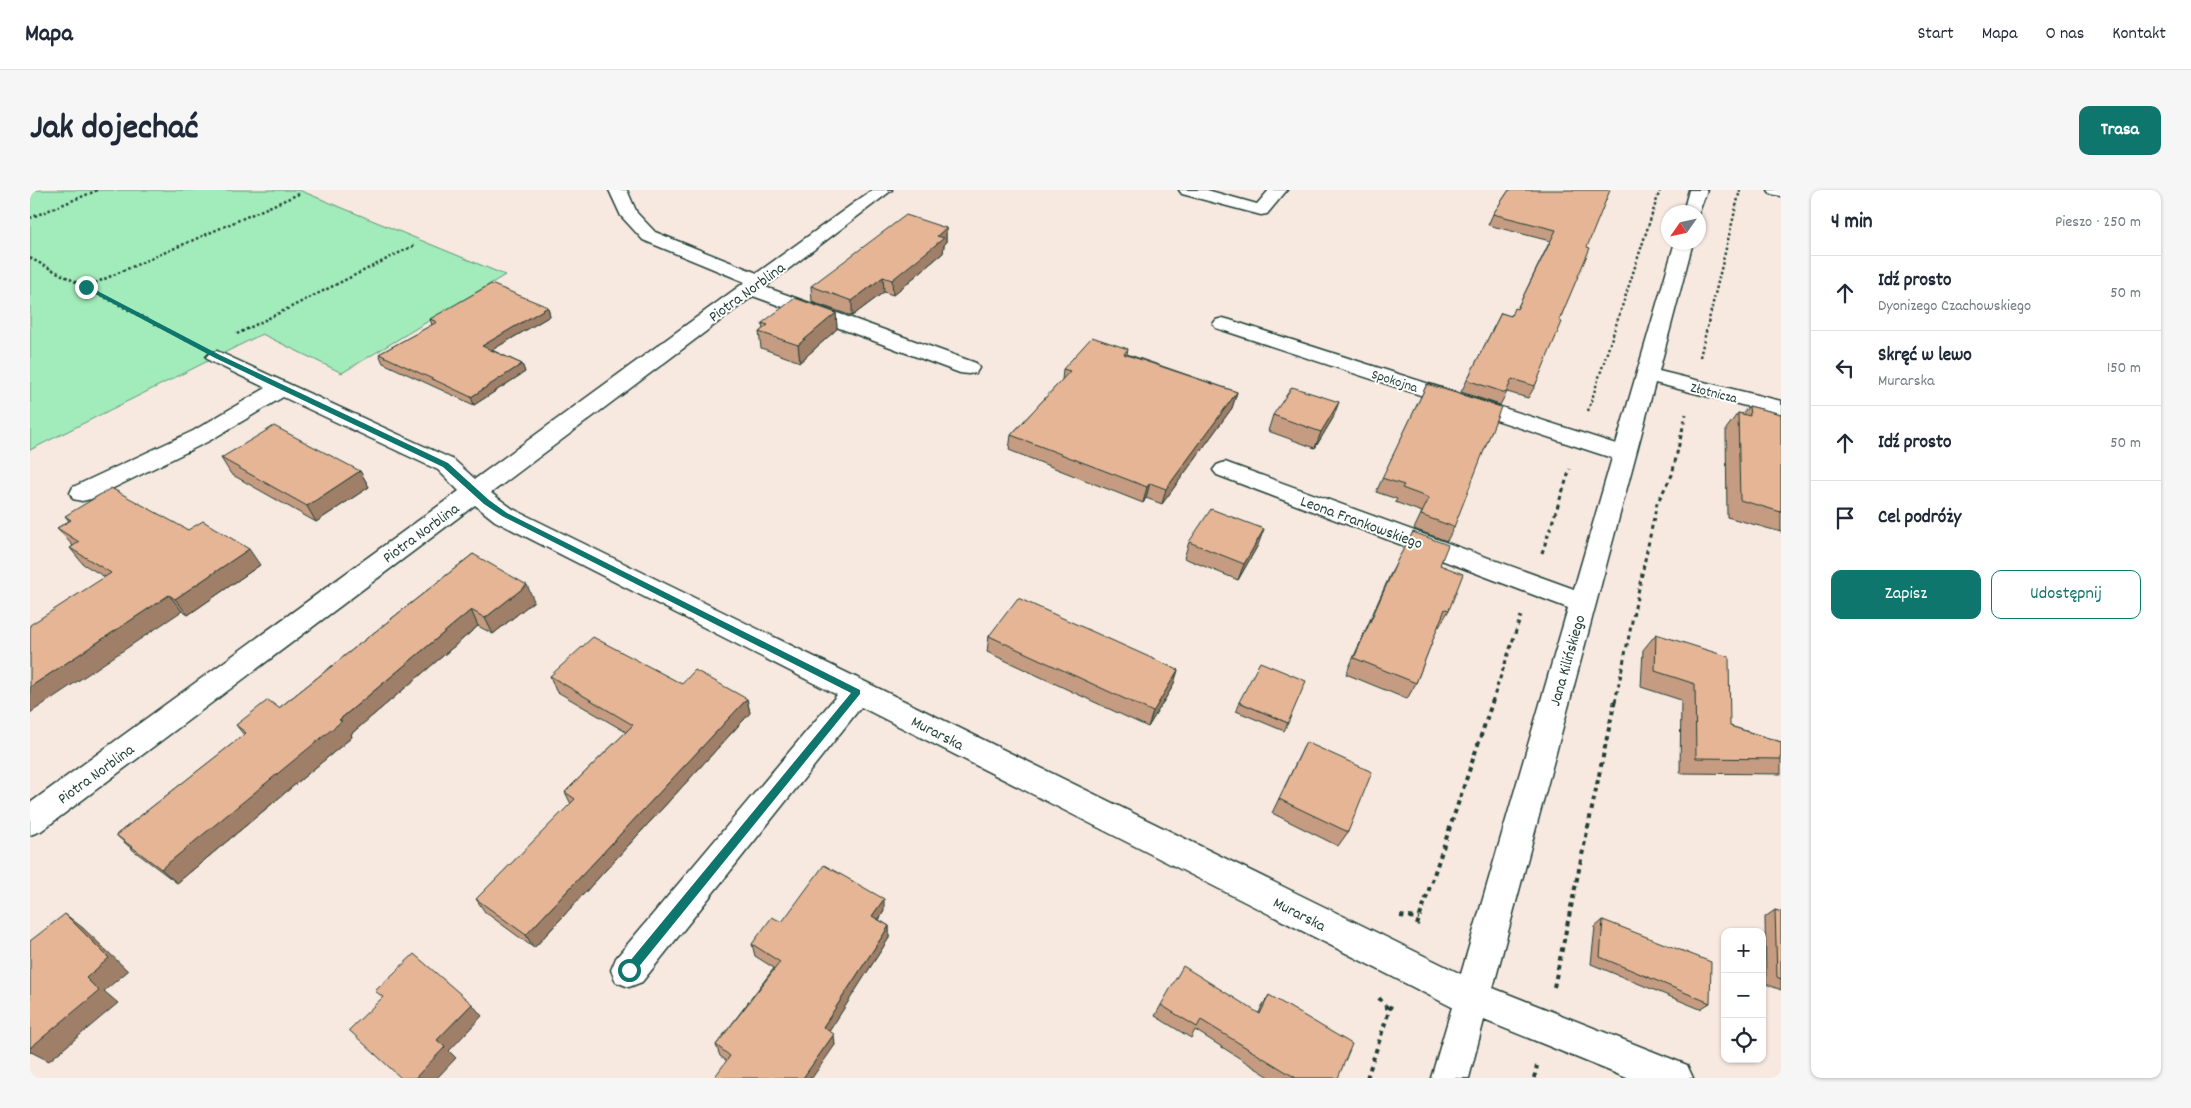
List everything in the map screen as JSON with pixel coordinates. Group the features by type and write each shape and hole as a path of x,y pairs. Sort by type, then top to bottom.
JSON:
{"street":[{"path":"618,190 622,206 636,225 649,236 754,285 968,368"},
{"name":"Piotra Norblina","path":"30,821 883,190"},
{"path":"1188,190 1261,210 1278,190"},
{"path":"1694,205 1698,190"},
{"path":"1777,190 1781,191"},
{"name":"Jana Kilińskiego","path":"1450,1078 1471,997 1682,250"},
{"name":"Spokojna","path":"1223,324 1624,454"},
{"name":"Murarska","path":"212,353 446,465 475,492 504,514 1402,965 1471,997 1674,1078"},
{"name":"Złotnicza","path":"1648,375 1781,408"},
{"path":"82,493 202,436 282,388"},
{"name":"Leona Frankowskiego","path":"1225,470 1582,604"},
{"path":"629,970 857,692"}],"path":[{"path":"30,218 98,190"},
{"path":"1368,1078 1402,965 1532,584 1660,190"},
{"path":"1534,1078 1657,503 1672,476 1740,190"},
{"path":"86,287 301,193"},
{"path":"30,258 212,353 416,245"},
{"path":"1397,915 1419,918"},
{"path":"1375,994 1389,1010"}],"green space":[{"path":"30,190 299,190 505,275 342,373 262,334 30,450"}],"building":[{"path":"1509,190 1610,190 1587,247 1590,248 1559,321 1562,322 1535,386 1512,379 1506,393 1467,380 1501,313 1511,316 1514,308 1517,309 1556,230 1493,214"},
{"path":"906,215 946,228 937,236 944,238 892,280 883,277 852,301 811,286"},
{"path":"491,284 548,307 482,346 522,364 471,397 379,354 437,322 430,319"},
{"path":"795,298 836,313 798,345 759,332 768,325 762,323"},
{"path":"1092,337 1128,349 1124,354 1237,392 1166,489 1150,483 1147,487 1011,435 1070,371 1063,369"},
{"path":"1427,384 1501,407 1454,527 1421,515 1429,498 1402,488 1404,485 1382,478"},
{"path":"1292,387 1339,402 1321,432 1273,415"},
{"path":"1749,406 1781,414 1781,512 1740,500 1738,413 1750,416"},
{"path":"274,426 360,471 307,506 221,458"},
{"path":"111,488 188,530 203,521 249,549 175,599 169,595 30,687 30,625 111,573 70,548 79,542 57,528 71,520 65,516"},
{"path":"1211,509 1264,529 1244,564 1189,542"},
{"path":"1413,532 1448,545 1440,565 1463,574 1449,610 1445,609 1416,683 1354,658 1398,559"},
{"path":"473,554 527,585 485,618 471,610 339,720 342,721 161,869 116,835 246,733 236,725 268,700 279,708"},
{"path":"1018,598 1178,670 1153,712 989,636"},
{"path":"1656,634 1729,657 1730,726 1781,742 1781,759 1696,758 1695,684 1655,671"},
{"path":"593,637 682,684 695,670 747,699 526,935 476,899 575,799 565,792 633,725 550,676"},
{"path":"1260,662 1306,681 1288,723 1239,702"},
{"path":"1306,742 1372,772 1348,832 1279,799"},
{"path":"824,865 884,899 872,916 889,926 823,1027 834,1034 803,1078 714,1078 730,1056 716,1045 780,962 752,944 772,917 782,922"},
{"path":"1775,910 1781,912 1781,979 1777,977"},
{"path":"65,914 109,958 86,978 99,991 30,1048 30,941"},
{"path":"1603,920 1711,962 1710,1003 1600,957"},
{"path":"414,954 472,1004 437,1040 445,1047 415,1078 401,1078 349,1030 383,997 375,991"},
{"path":"1183,966 1260,1014 1269,995 1352,1044 1338,1078 1296,1078 1201,1020 1197,1027 1161,1005"}],"route":[{"path":"86,287 218,357 446,465 486,502 504,514 857,692 629,970"}]}
